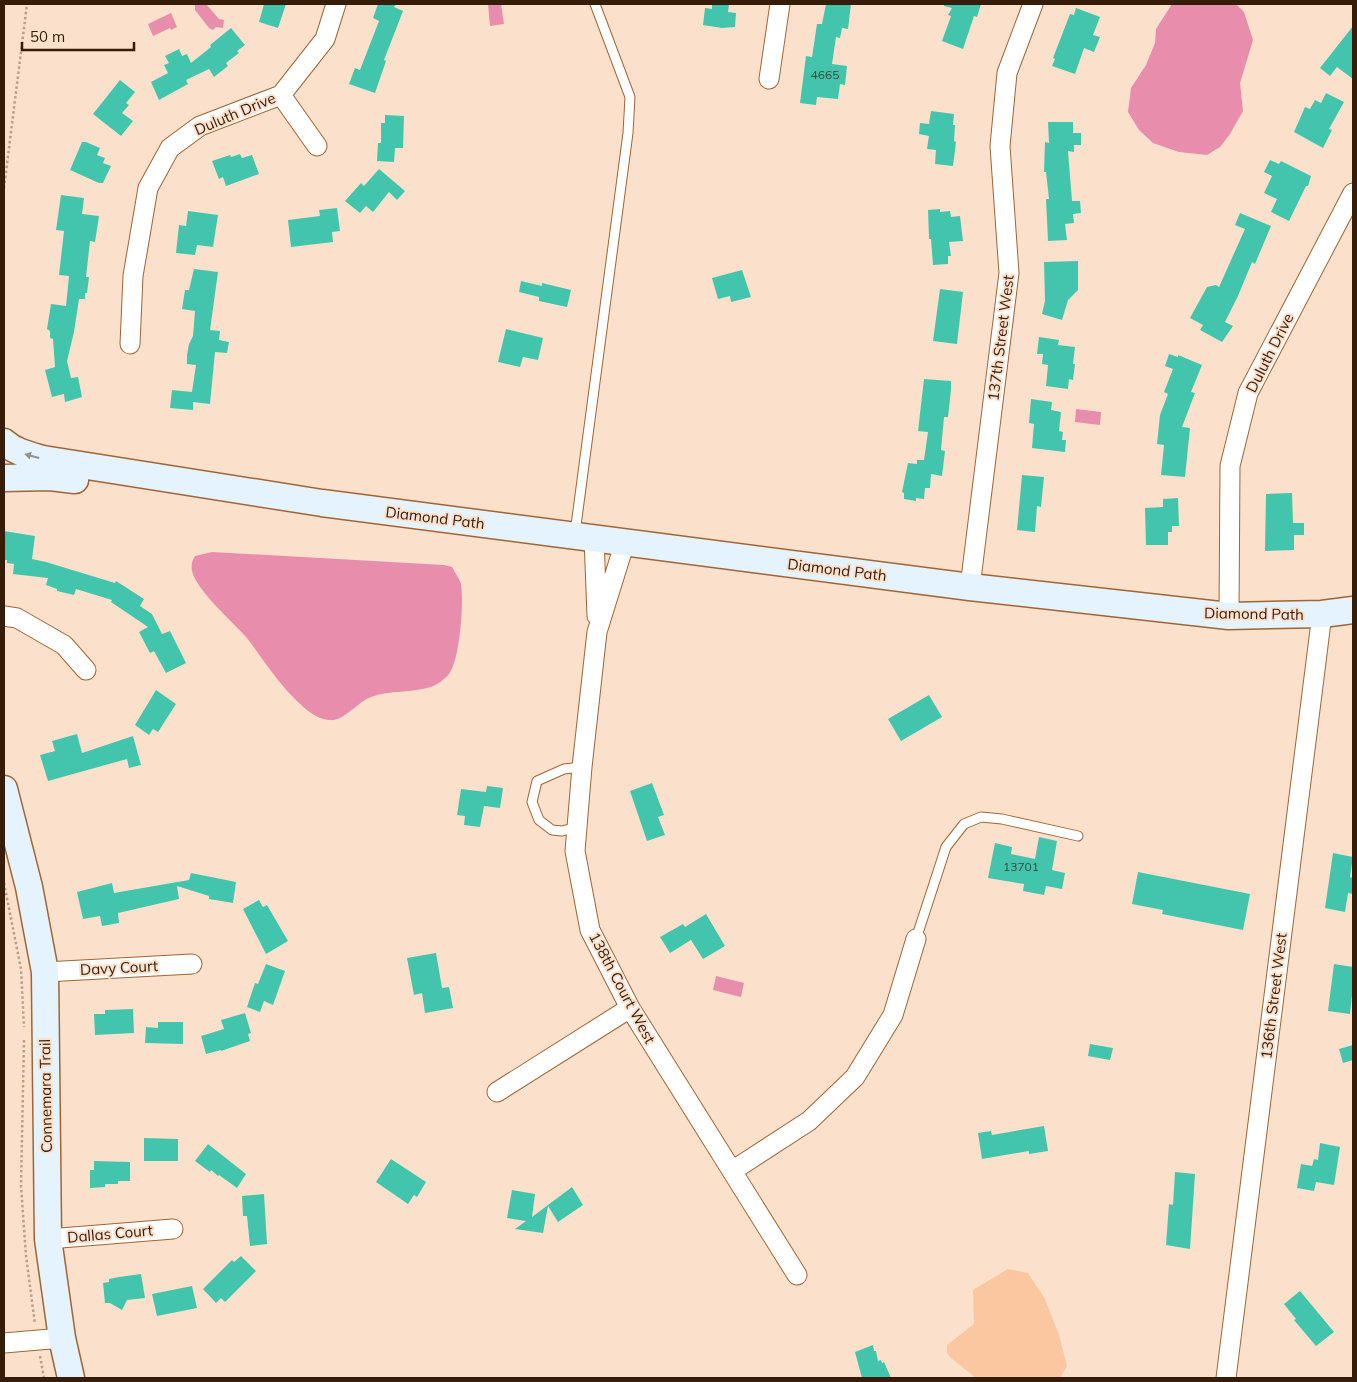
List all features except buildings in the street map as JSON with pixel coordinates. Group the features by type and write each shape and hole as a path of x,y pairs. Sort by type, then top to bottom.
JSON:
{"street":[{"name":"Duluth Drive","path":"130,344 133,276 148,188 170,148 200,126 281,95 325,39 336,4"},
{"path":"769,79 780,4"},
{"name":"137th Street West","path":"970,587 1009,273 1000,146 1008,72 1033,4"},
{"path":"281,95 317,146"},
{"name":"Duluth Drive","path":"1229,616 1230,466 1248,393 1353,193"},
{"name":"Diamond Path","path":"4,442 10,448 43,459 322,503 970,587 1229,616 1322,614 1353,610"},
{"name":"Diamond Path","path":"4,478 50,477 322,503"},
{"name":"138th Court West","path":"584,537 597,632"},
{"name":"138th Court West","path":"625,542 597,632 582,767 575,851 590,930 630,1008 797,1275"},
{"name":"136th Street West","path":"1226,1378 1322,614"},
{"path":"4,616 17,618 64,645 86,670"},
{"name":"Connemara Trail","path":"4,789 7,807 29,887 45,972 48,1239 62,1338 71,1378"},
{"path":"732,1171 809,1122 855,1077 894,1015 916,939"},
{"name":"Davy Court","path":"45,972 192,964"},
{"path":"497,1092 630,1008"},
{"name":"Dallas Court","path":"48,1239 172,1229"},
{"path":"4,1343 62,1338"}],"lane":[{"path":"584,537 628,133 630,98 595,4"},
{"path":"577,827 562,832 552,830 539,820 532,802 537,781 564,769 582,767"},
{"path":"916,939 946,847 964,824 981,817 1002,819 1078,836"}],"path":[{"path":"4,188 27,4"},
{"path":"4,883 21,969 24,1032 21,1186 26,1256 36,1340 44,1378"}],"shaded area":[{"path":"206,4 219,19 224,20 223,28 216,27 213,30 209,28 195,10 195,5"},
{"path":"488,4 501,4 504,24 490,26"},
{"path":"1172,4 1236,4 1244,12 1253,40 1240,83 1243,111 1220,147 1207,155 1179,152 1153,143 1139,130 1128,112 1131,88 1146,65 1155,43 1156,29"},
{"path":"171,13 177,27 171,30 170,28 153,36 148,24"},
{"path":"1076,409 1101,412 1100,425 1075,422"},
{"path":"212,552 452,567 461,584 462,593 460,630 453,667 445,678 431,687 371,697 335,720 324,719 314,715 287,691 247,638 200,587 192,571 192,561 195,556"},
{"path":"716,976 744,983 741,997 713,990"},
{"path":"1008,1269 1028,1273 1045,1299 1059,1335 1067,1366 1060,1378 976,1378 947,1353 947,1345 974,1324 973,1290"}]}
